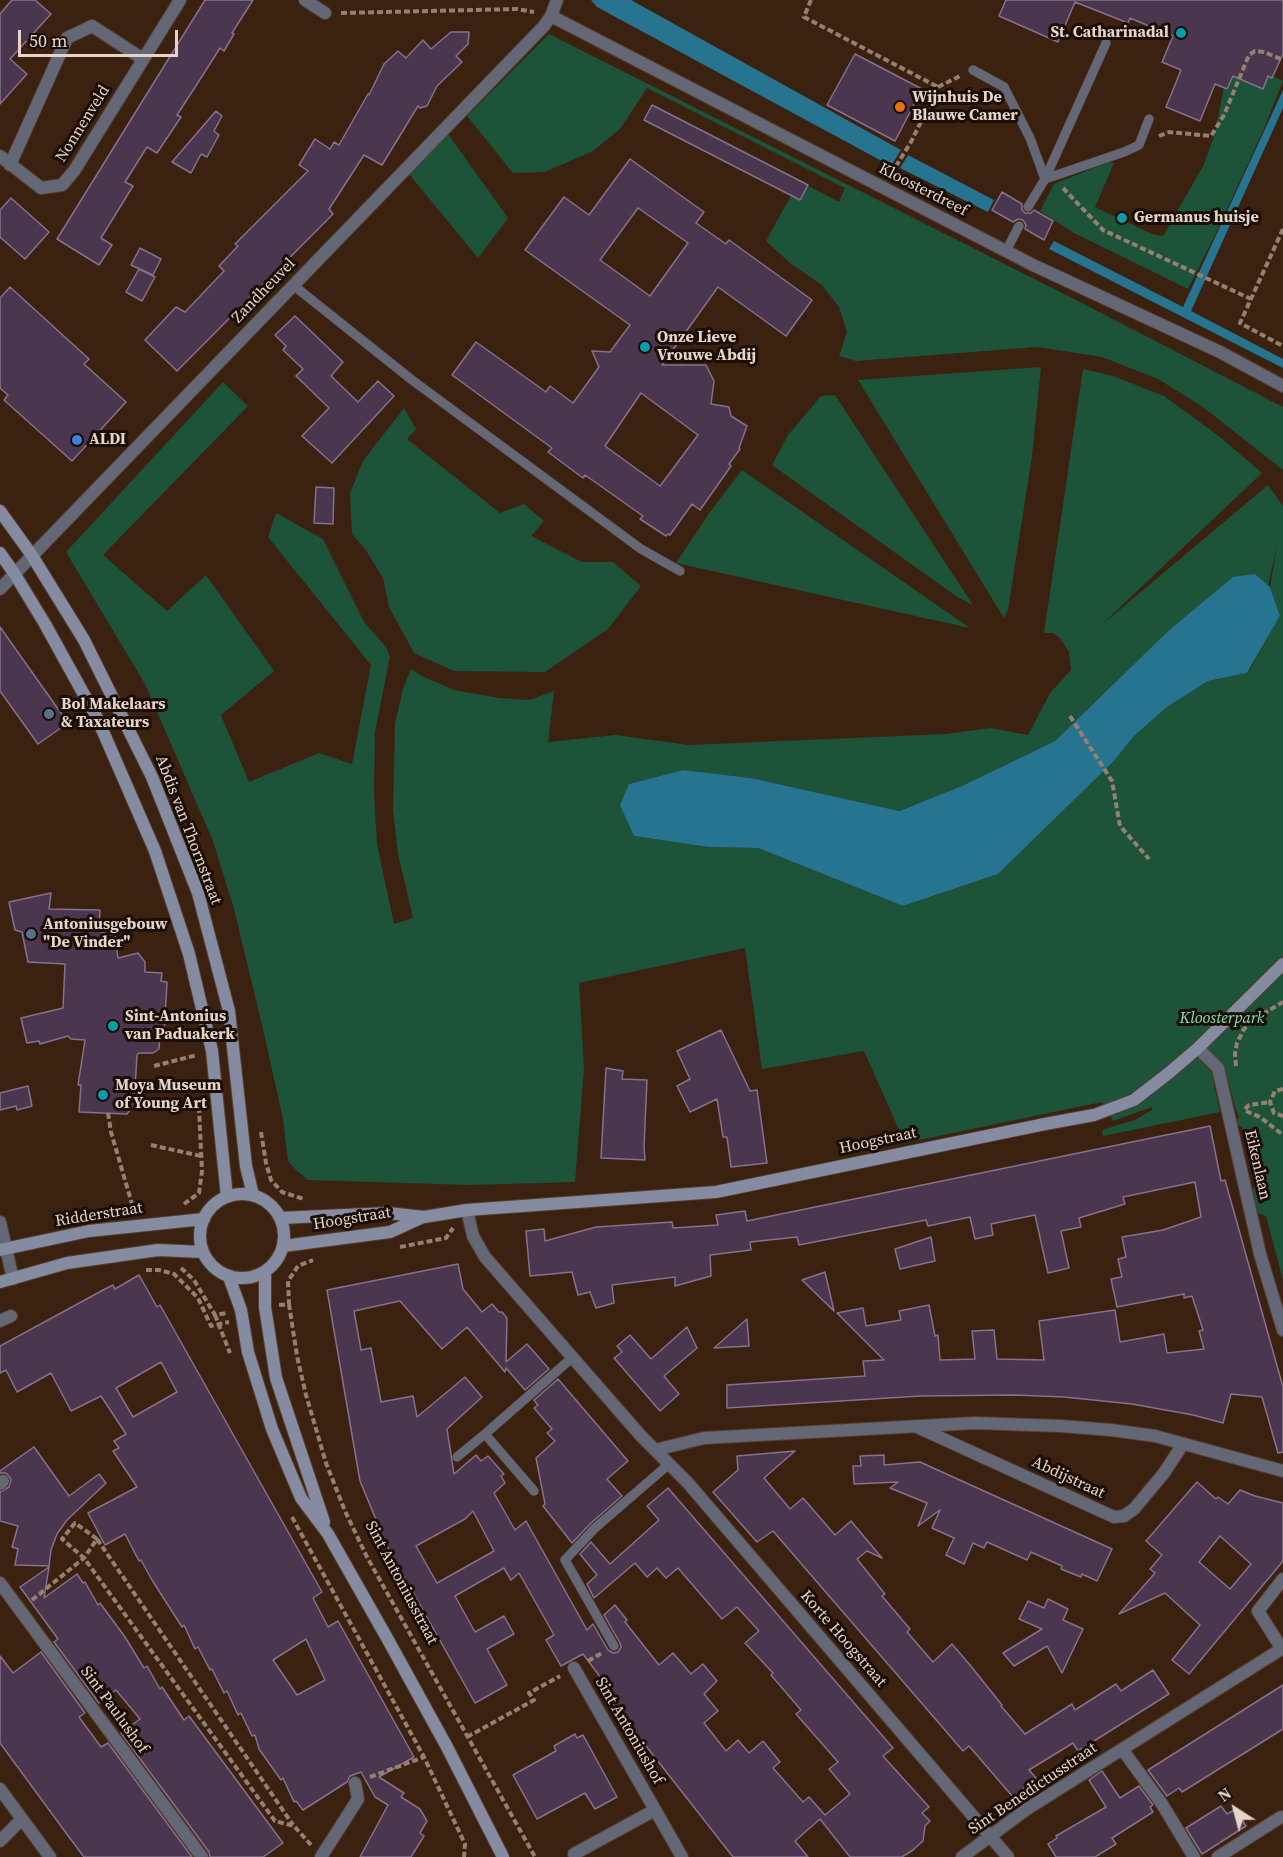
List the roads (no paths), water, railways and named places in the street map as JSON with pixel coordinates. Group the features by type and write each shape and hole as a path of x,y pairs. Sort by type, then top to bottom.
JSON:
{"main road":[{"name":"Abdis van Thornstraat","path":"0,511 31,555 84,640 152,777 198,893 230,1011 246,1166 253,1195"},
{"path":"0,554 14,573 98,720 155,851 189,954 208,1030 227,1197"},
{"name":"Hoogstraat","path":"283,1246 390,1232 424,1217 466,1210 716,1192 1094,1115 1134,1100 1198,1048 1283,964"},
{"path":"253,1195 269,1203 280,1218 284,1231 283,1246 279,1256 265,1271 254,1277 230,1276 218,1271 209,1263 200,1241 200,1229 210,1209 227,1197 253,1195"},
{"name":"Hoogstraat","path":"280,1218 388,1213 424,1217"},
{"name":"Ridderstraat","path":"3,1249 89,1231 204,1219"},
{"path":"0,1282 67,1263 158,1250 203,1252"},
{"path":"265,1271 265,1307 276,1378 328,1534"},
{"path":"230,1276 241,1310 248,1352 272,1429 301,1498 328,1534 447,1747 503,1857"}],"street":[{"name":"Nonnenveld","path":"0,156 41,188 62,185 74,171 180,0"},
{"path":"304,0 325,13"},
{"name":"Zandheuvel","path":"0,589 544,26 557,0"},
{"name":"Kloosterdreef","path":"551,16 1006,251 1220,352 1283,386"},
{"path":"10,165 67,38 92,26 143,59"},
{"name":"Eikenlaan","path":"1198,1048 1218,1068 1260,1254 1283,1330"},
{"name":"Korte Hoogstraat","path":"466,1210 473,1236 485,1257 655,1450 688,1483 1008,1857"},
{"path":"0,1222 3,1249 13,1279"},
{"name":"Abdijstraat","path":"655,1450 704,1438 975,1423 1061,1426 1155,1436 1283,1471"},
{"name":"Abdijstraat","path":"914,1426 1114,1517 1124,1516 1134,1509 1164,1473 1183,1444"},
{"name":"Sint Benedictusstraat","path":"962,1857 1027,1809 1282,1648 1258,1611 1283,1579"},
{"name":"Sint Paulushof","path":"0,1583 202,1857"},
{"name":"Sint Antoniushof","path":"574,1668 682,1857"},
{"name":"Sint Benedictusstraat","path":"1122,1749 1162,1804 1194,1857"},
{"path":"321,1857 358,1799 355,1783"},
{"path":"0,1789 50,1857"},
{"name":"Sint Antoniushof","path":"574,1854 655,1810"},
{"path":"1218,1857 1281,1817"},
{"path":"0,1841 22,1819"}],"lane":[{"path":"1028,207 1048,178 1106,43"},
{"path":"973,70 1004,87 1048,178"},
{"path":"1048,178 1125,152 1139,145 1149,119"},
{"path":"1006,251 1019,225"},
{"path":"292,285 421,387 641,549 680,571"},
{"path":"457,1457 573,1357"},
{"path":"485,1434 534,1491"},
{"path":"614,1646 565,1560 595,1528 669,1464"}],"water":[{"path":"591,0 631,0 901,150 891,166 597,7"},
{"path":"1283,90 1283,108 1191,311 1283,359 1283,368 1049,249 1054,241 1183,307"},
{"path":"908,155 994,200 988,212 900,168"},
{"path":"1255,574 1270,587 1280,616 1247,673 1208,681 1167,707 1134,736 1114,761 998,874 903,906 758,848 708,847 634,836 620,805 629,784 683,770 751,778 899,811 964,785 1055,741 1167,632 1233,577"}],"place":[{"name":"St. Catharinadal","path":"1181,33"},
{"name":"Wijnhuis De Blauwe Camer","path":"900,107"},
{"name":"Germanus huisje","path":"1122,218"},
{"name":"Onze Lieve Vrouwe Abdij","path":"645,347"},
{"name":"ALDI","path":"77,440"},
{"name":"Bol Makelaars & Taxateurs","path":"49,714"},
{"name":"Antoniusgebouw \"De Vinder\"","path":"31,934"},
{"name":"Sint-Antonius van Paduakerk","path":"113,1026"},
{"name":"Moya Museum of Young Art","path":"103,1095"}],"park label":[{"name":"Kloosterpark","path":"1222,1019"}]}
